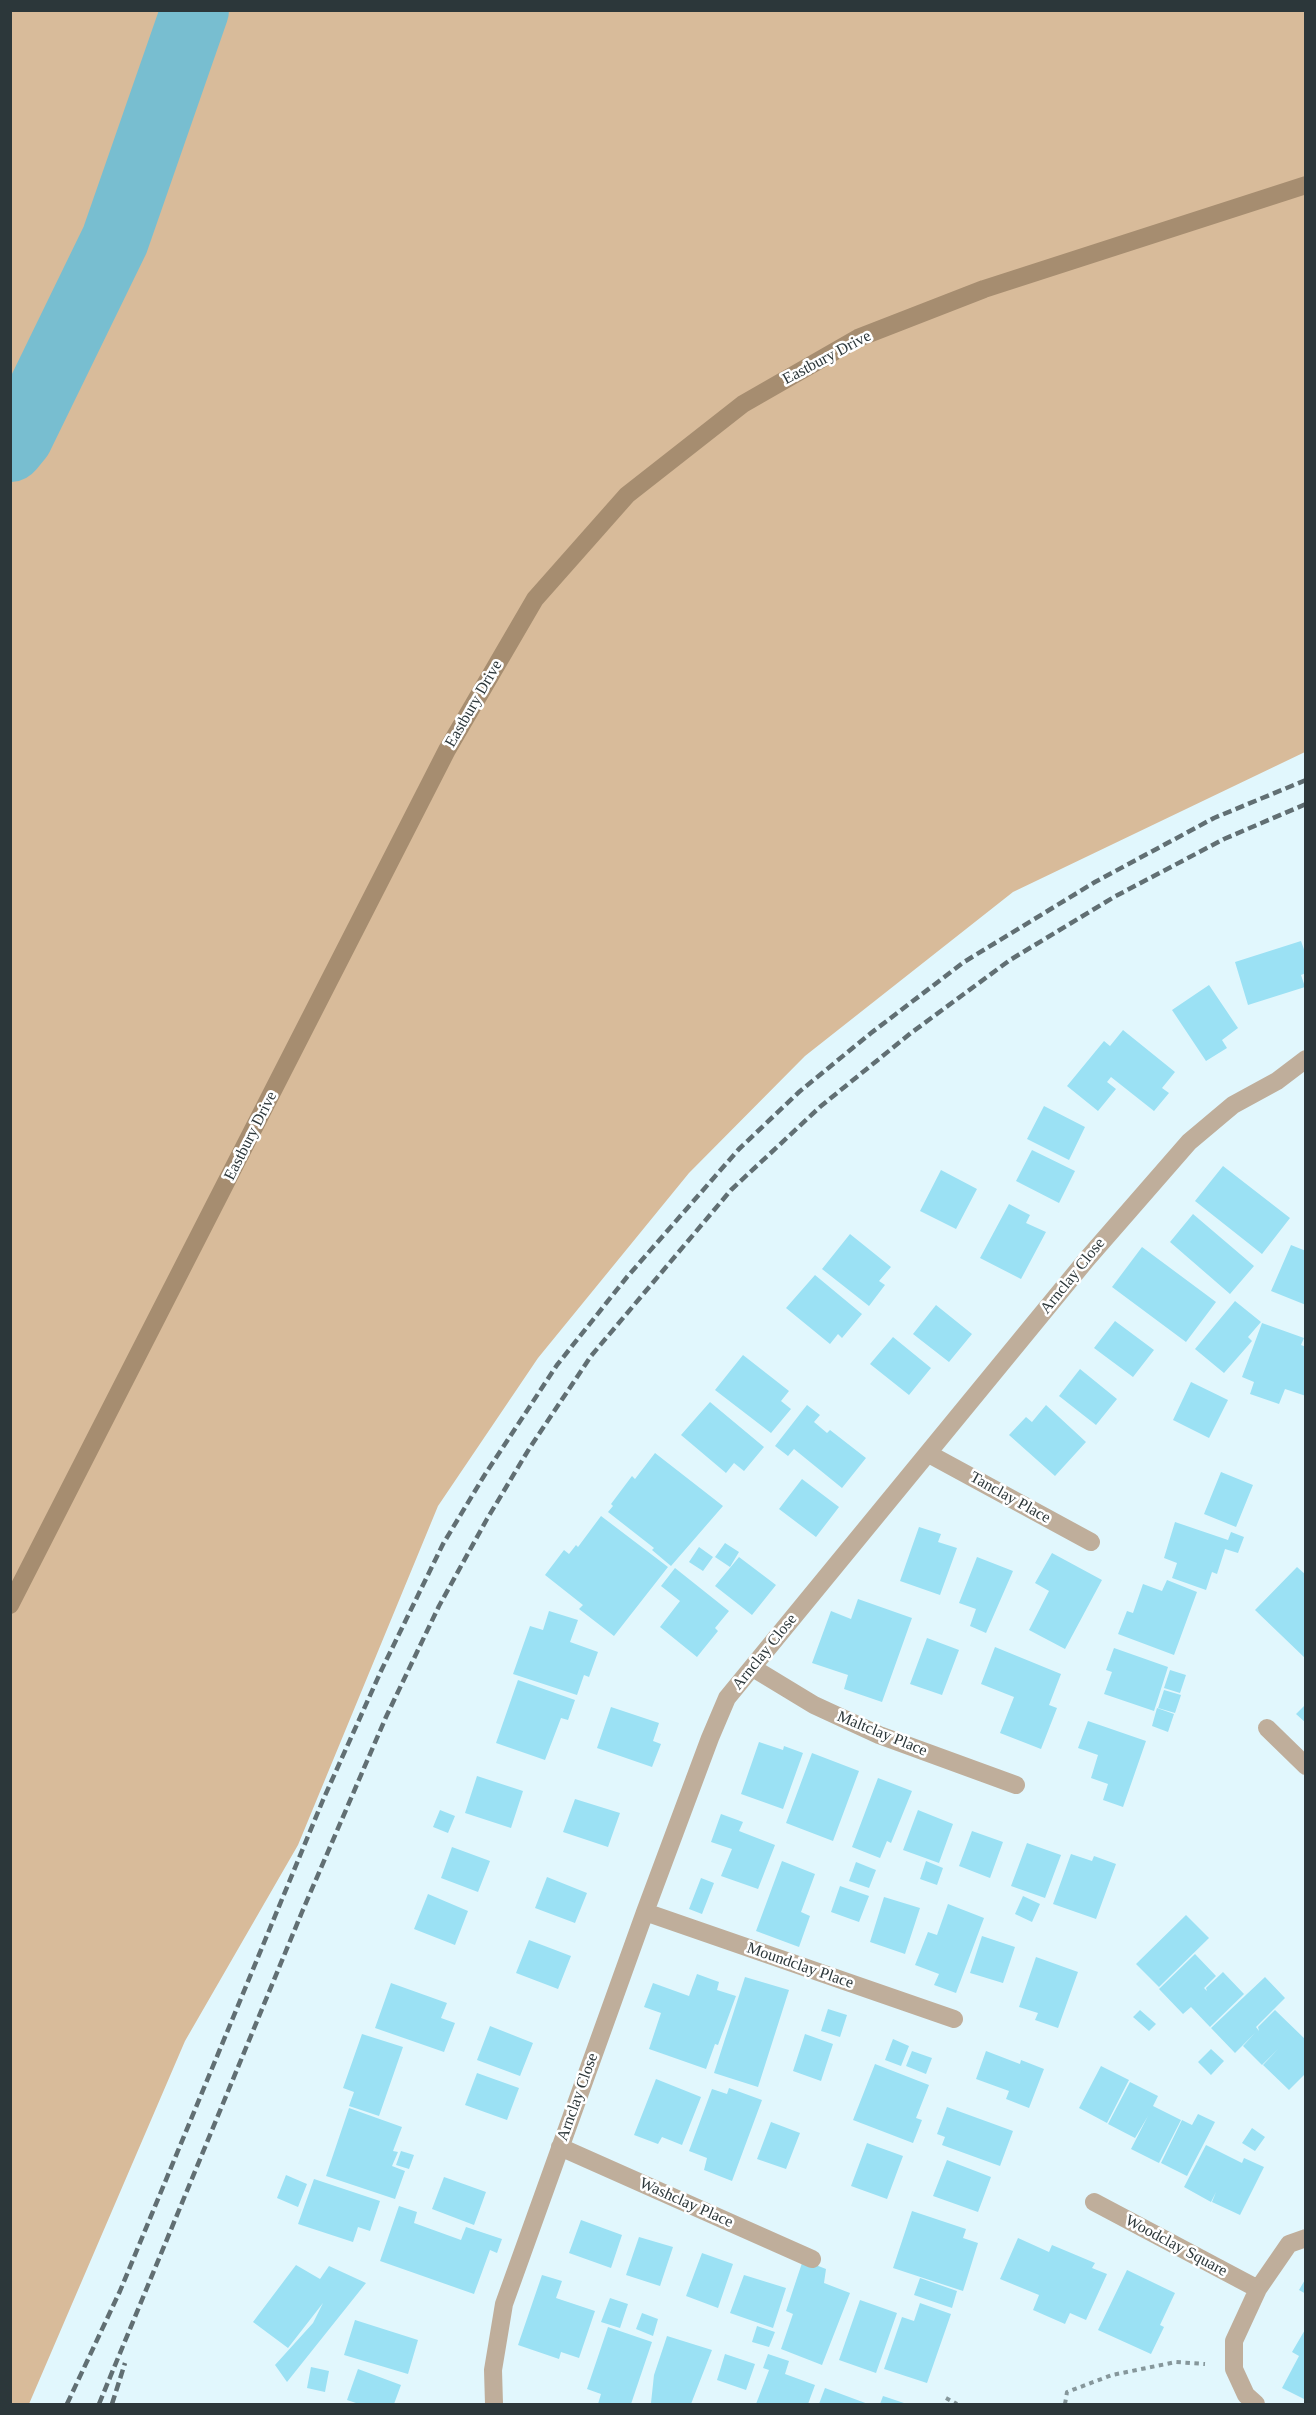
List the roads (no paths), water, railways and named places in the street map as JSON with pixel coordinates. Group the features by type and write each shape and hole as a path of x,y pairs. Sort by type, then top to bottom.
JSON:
{"street":[{"name":"Eastbury Drive","path":"10,1605 447,750 535,599 627,495 743,404 858,338 984,289 1305,185"},
{"name":"Arnclay Close","path":"494,2404 493,2370 504,2304 645,1912 710,1738 728,1698 1087,1259 1189,1142 1233,1105 1276,1081 1305,1059"},
{"name":"Tanclay Place","path":"929,1454 1091,1542"},
{"name":"Maltclay Place","path":"753,1668 814,1705 879,1735 1016,1785"},
{"path":"1267,1728 1305,1766"},
{"name":"Moundclay Place","path":"645,1912 954,2019"},
{"name":"Washclay Place","path":"560,2147 812,2259"},
{"name":"Woodclay Square","path":"1094,2202 1258,2289"},
{"path":"1256,2404 1246,2395 1234,2366 1234,2341 1258,2289 1289,2244 1305,2238"}],"waterway":[{"path":"10,448 19,437 115,240 195,10"}],"railway":[{"path":"67,2404 120,2291 323,1800 381,1671 443,1544 484,1476 557,1365 627,1277 739,1149 799,1092 871,1033 964,962 1095,882 1214,818 1306,780"},
{"path":"99,2404 302,1912 386,1717 439,1606 487,1519 529,1449 591,1356 731,1190 821,1106 911,1033 1010,960 1114,897 1224,839 1306,804"},
{"path":"112,2404 125,2363"}]}
